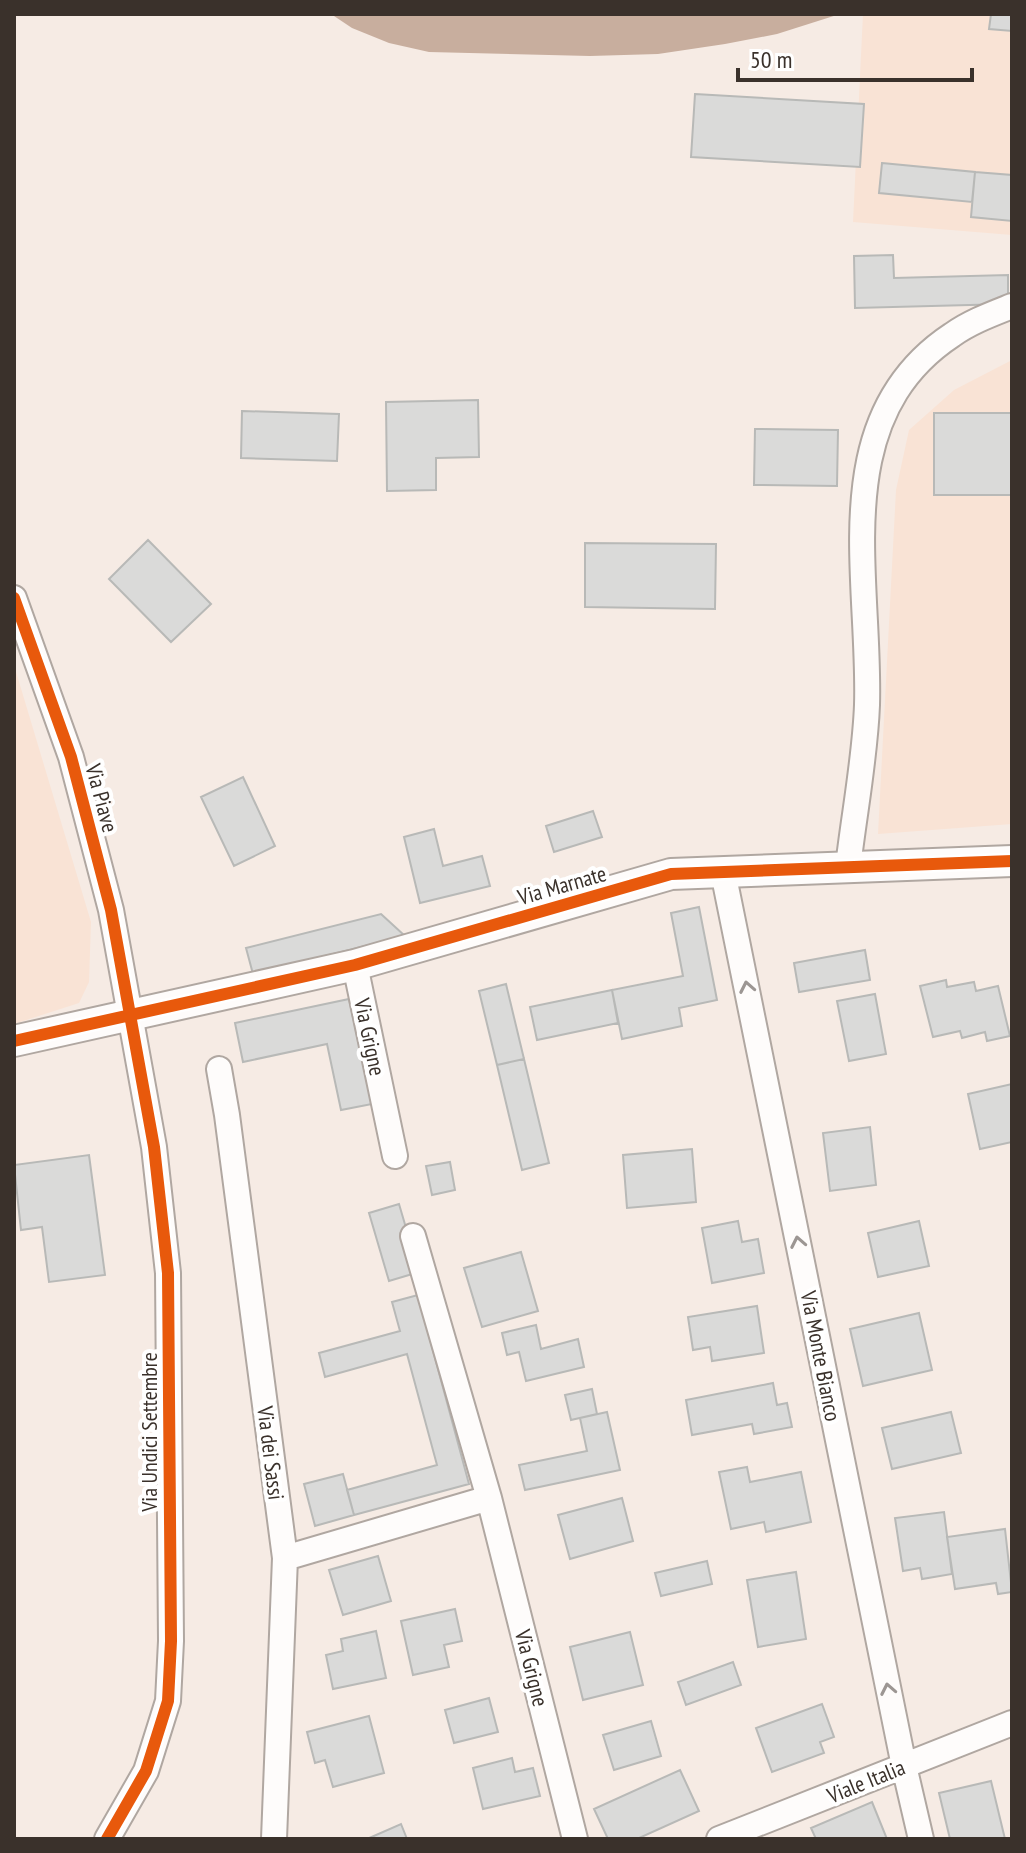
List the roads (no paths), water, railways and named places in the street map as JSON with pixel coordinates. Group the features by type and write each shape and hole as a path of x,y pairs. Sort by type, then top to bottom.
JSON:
{"street":[{"path":"848,867 867,706 862,524 869,455 891,399 908,374 928,353 952,334 1012,306"},
{"name":"Via Piave","path":"14,598 71,757 111,910 132,1014"},
{"name":"Via Marnate","path":"14,1041 355,965 671,874 1012,861"},
{"name":"Via Monte Bianco","path":"723,872 921,1839"},
{"name":"Via Grigne","path":"355,965 395,1156"},
{"name":"Via Undici Settembre","path":"107,1839 151,1757 168,1701 171,1641 168,1273 154,1147 132,1014"},
{"name":"Via dei Sassi","path":"219,1069 285,1558 274,1839"},
{"name":"Via Grigne","path":"413,1236 489,1498 575,1839"},
{"path":"285,1558 489,1498"},
{"name":"Viale Italia","path":"719,1839 1012,1723"}]}
